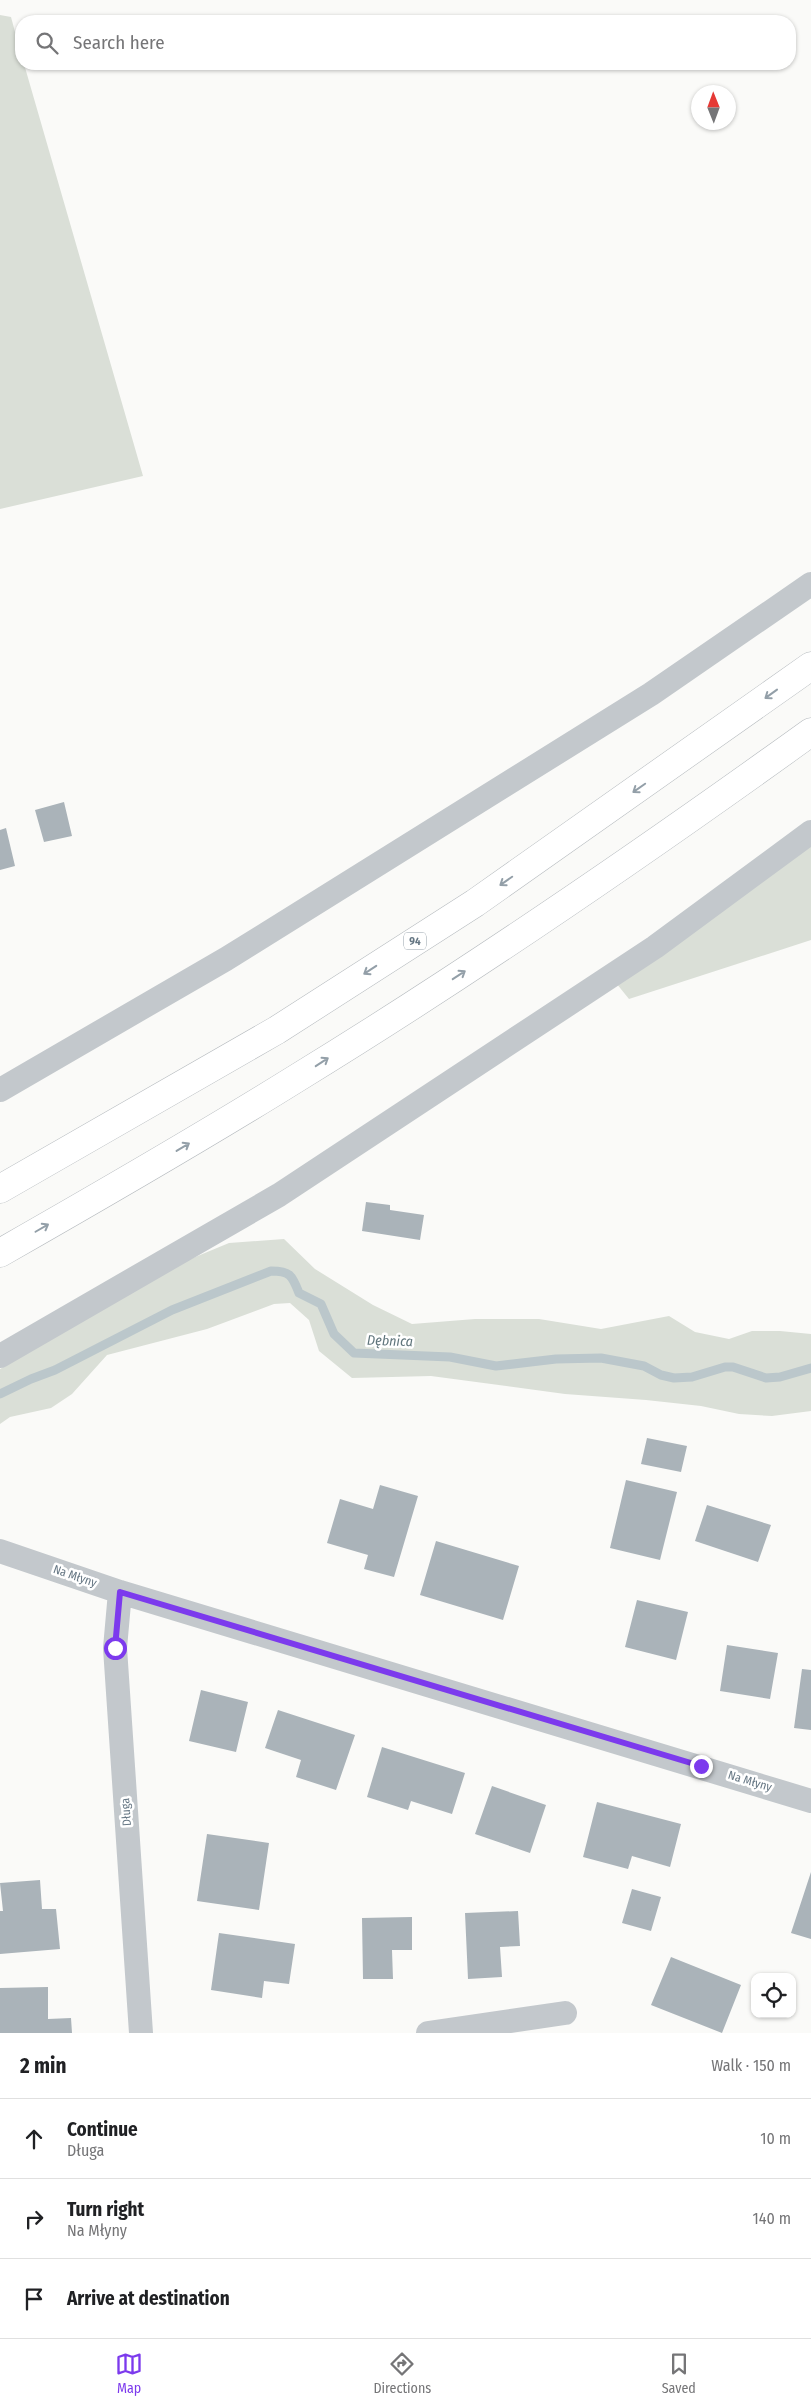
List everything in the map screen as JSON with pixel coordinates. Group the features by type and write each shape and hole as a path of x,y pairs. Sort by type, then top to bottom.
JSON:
{"main road":[{"name":"94","path":"0,1189 276,1030 467,908 811,666"},
{"path":"0,1252 132,1177 298,1078 471,967 690,819 811,732"}],"street":[{"path":"0,1090 226,959 651,694 811,584"},
{"path":"0,1356 279,1195 655,947 811,832"},
{"name":"Na Młyny","path":"0,1551 120,1592 811,1801"},
{"name":"Długa","path":"120,1592 115,1648 141,2033"},
{"path":"428,2033 565,2013"}],"shaded area":[{"path":"0,15 11,17 15,32 15,70 26,70 143,476 0,509"},
{"path":"811,836 811,940 629,999 612,978"},
{"path":"284,1239 315,1269 373,1305 412,1324 475,1319 539,1319 601,1329 669,1316 695,1332 729,1339 752,1331 811,1334 811,1411 772,1416 739,1414 701,1406 565,1394 431,1376 352,1378 319,1351 309,1320 290,1303 274,1304 207,1329 107,1355 72,1394 51,1408 10,1417 0,1424 0,1369 188,1260 229,1243"}],"building":[{"path":"64,802 72,836 44,842 35,810"},
{"path":"6,828 15,866 0,870 0,830"},
{"path":"366,1202 390,1205 390,1210 424,1215 420,1240 362,1231"},
{"path":"647,1438 687,1446 681,1472 641,1464"},
{"path":"626,1480 677,1492 660,1560 610,1548"},
{"path":"380,1485 418,1496 394,1577 364,1569 368,1555 327,1543 340,1499 373,1509"},
{"path":"707,1505 771,1525 758,1562 695,1541"},
{"path":"436,1541 519,1566 503,1620 420,1595"},
{"path":"637,1600 688,1612 676,1660 625,1647"},
{"path":"727,1645 778,1653 770,1699 720,1691"},
{"path":"802,1669 811,1670 811,1730 794,1728"},
{"path":"201,1690 248,1702 236,1752 189,1741"},
{"path":"278,1710 355,1735 336,1790 296,1777 301,1760 265,1748"},
{"path":"382,1747 465,1773 452,1814 411,1801 408,1810 367,1797"},
{"path":"492,1786 546,1805 530,1853 475,1834"},
{"path":"597,1802 681,1824 670,1867 632,1856 628,1869 583,1857"},
{"path":"207,1834 269,1843 259,1910 197,1901"},
{"path":"811,1872 811,1939 791,1933"},
{"path":"40,1880 42,1909 56,1909 60,1949 0,1954 0,1911 3,1911 0,1883"},
{"path":"632,1889 661,1897 651,1931 622,1923"},
{"path":"518,1911 520,1946 500,1947 502,1977 468,1979 465,1913"},
{"path":"412,1917 412,1950 392,1950 393,1979 363,1979 362,1918"},
{"path":"219,1933 295,1944 289,1984 264,1981 262,1998 211,1990"},
{"path":"671,1957 741,1985 722,2033 651,2005"},
{"path":"48,1987 48,2019 71,2018 72,2033 0,2033 0,1988"}],"waterway":[{"name":"Dębnica","path":"0,1394 55,1370 172,1310 271,1271 290,1275 299,1293 321,1304 334,1334 354,1353 450,1357 496,1366 556,1359 601,1358 644,1366 661,1375 674,1378 692,1377 725,1367 733,1367 766,1378 780,1377 811,1368"}],"route":[{"path":"115,1648 120,1592 701,1766"}]}
